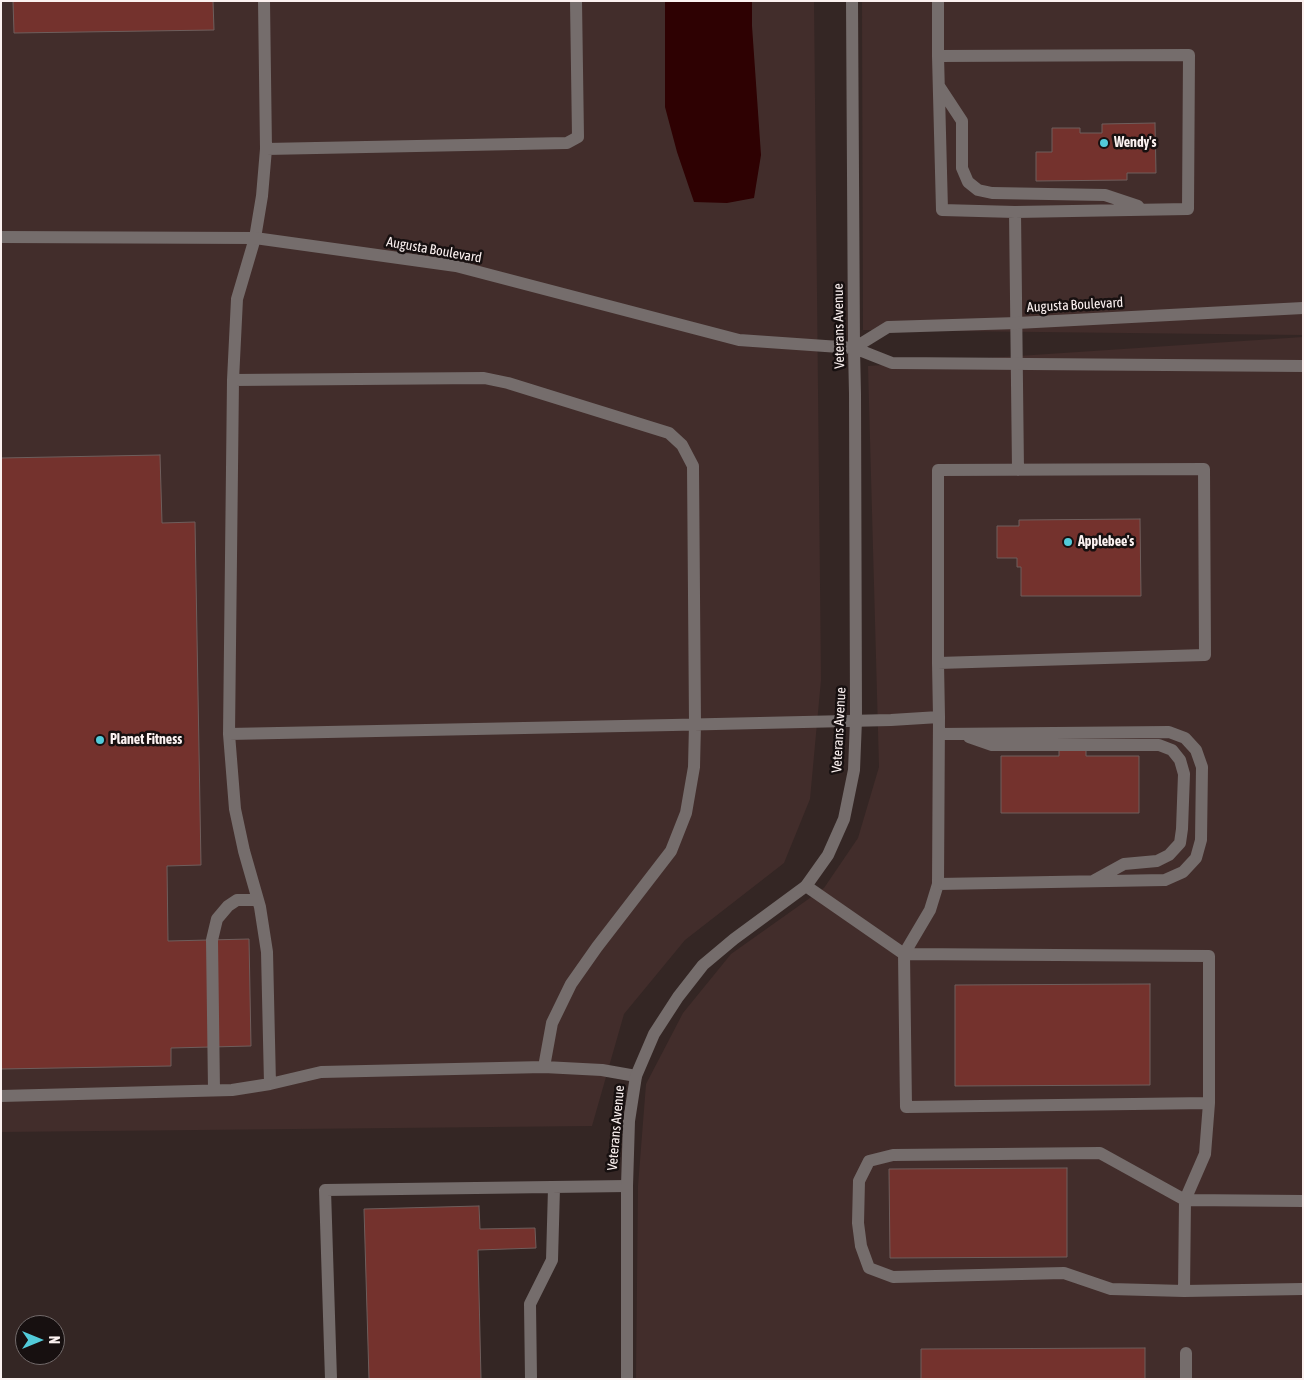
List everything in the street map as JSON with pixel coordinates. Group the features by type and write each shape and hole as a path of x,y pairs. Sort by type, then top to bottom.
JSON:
{"street":[{"path":"264,1 266,149 262,196 255,238 238,299 232,380 229,734 234,809 258,900 267,952 270,1084"},
{"path":"266,149 568,143 578,137 576,1"},
{"name":"Veterans Avenue","path":"627,1379 627,1186 629,1122 636,1076 654,1034 678,997 703,965 734,938 806,886 828,855 844,819 854,770 856,720 856,394 854,348 852,1"},
{"path":"938,1 938,56 942,210 1015,212 1188,209 1189,55 938,56"},
{"path":"939,86 962,121 962,168 968,182 978,190 992,193 1105,195 1146,209"},
{"path":"1015,212 1018,470"},
{"name":"Augusta Boulevard","path":"1,237 255,238 456,266 739,340 854,348 892,363 1303,366"},
{"name":"Augusta Boulevard","path":"854,348 888,327 1016,323 1303,308"},
{"path":"232,380 484,378 508,383 669,434 682,445 693,466 695,724 694,767 686,813 671,850 571,984 552,1023 544,1066"},
{"path":"938,663 1205,655 1204,469 938,470 938,663 939,717 938,884 930,910 904,954 906,1107 1209,1103"},
{"path":"229,734 939,717"},
{"path":"938,884 1165,880 1184,872 1196,858 1201,840 1202,767 1196,750 1185,738 1169,732 939,734"},
{"path":"961,734 992,745 1159,745 1172,750 1180,760 1184,774 1180,843 1169,855 1157,861 1124,864 1091,882"},
{"path":"806,886 904,954 1209,956 1209,1103 1205,1154 1185,1200 1184,1291"},
{"path":"214,1090 212,940 217,919 228,906 237,900 258,900"},
{"path":"1,1096 232,1090 270,1084 321,1072 544,1066 602,1070 636,1076"},
{"path":"1303,1201 1185,1200 1100,1153 893,1155 869,1161 859,1181 858,1223 861,1246 869,1268 893,1277 1064,1273 1111,1289 1184,1291 1303,1289"},
{"path":"331,1379 325,1190 627,1186"},
{"path":"531,1379 530,1304 552,1260 554,1188"},
{"path":"1186,1353 1186,1379"}],"shaded area":[{"path":"1,1 814,1 821,680 810,799 784,863 685,940 624,1014 592,1126 1,1132"},
{"path":"665,1 752,1 761,155 754,198 727,203 694,202 677,152 665,107"},
{"path":"862,1 1303,1 1303,335 863,330"},
{"path":"1303,337 1303,1379 636,1379 638,1186 646,1084 683,1013 731,954 824,888 858,838 879,767 868,366"}],"building":[{"path":"13,1 213,1 214,30 14,33"},
{"name":"Wendy's","path":"1155,123 1156,173 1127,173 1127,180 1036,181 1036,152 1052,152 1052,128 1080,128 1080,133 1102,133 1102,124"},
{"name":"Planet Fitness","path":"160,455 162,523 195,522 201,865 167,866 168,941 249,939 251,1046 171,1048 171,1066 1,1069 1,458"},
{"name":"Applebee's","path":"1140,519 1141,596 1021,596 1021,567 1017,567 1017,558 997,558 997,526 1019,526 1019,520"},
{"path":"1059,749 1086,749 1086,756 1139,756 1139,813 1001,813 1001,756 1059,756"},
{"path":"1150,984 1150,1085 955,1086 955,985"},
{"path":"1067,1168 1067,1257 890,1258 889,1169"},
{"path":"479,1206 480,1229 535,1228 536,1248 478,1250 481,1379 369,1379 364,1209"},
{"path":"1145,1348 1145,1379 921,1379 921,1349"}],"place":[{"name":"Wendy's","path":"1104,143"},
{"name":"Applebee's","path":"1068,542"},
{"name":"Planet Fitness","path":"100,740"}]}
